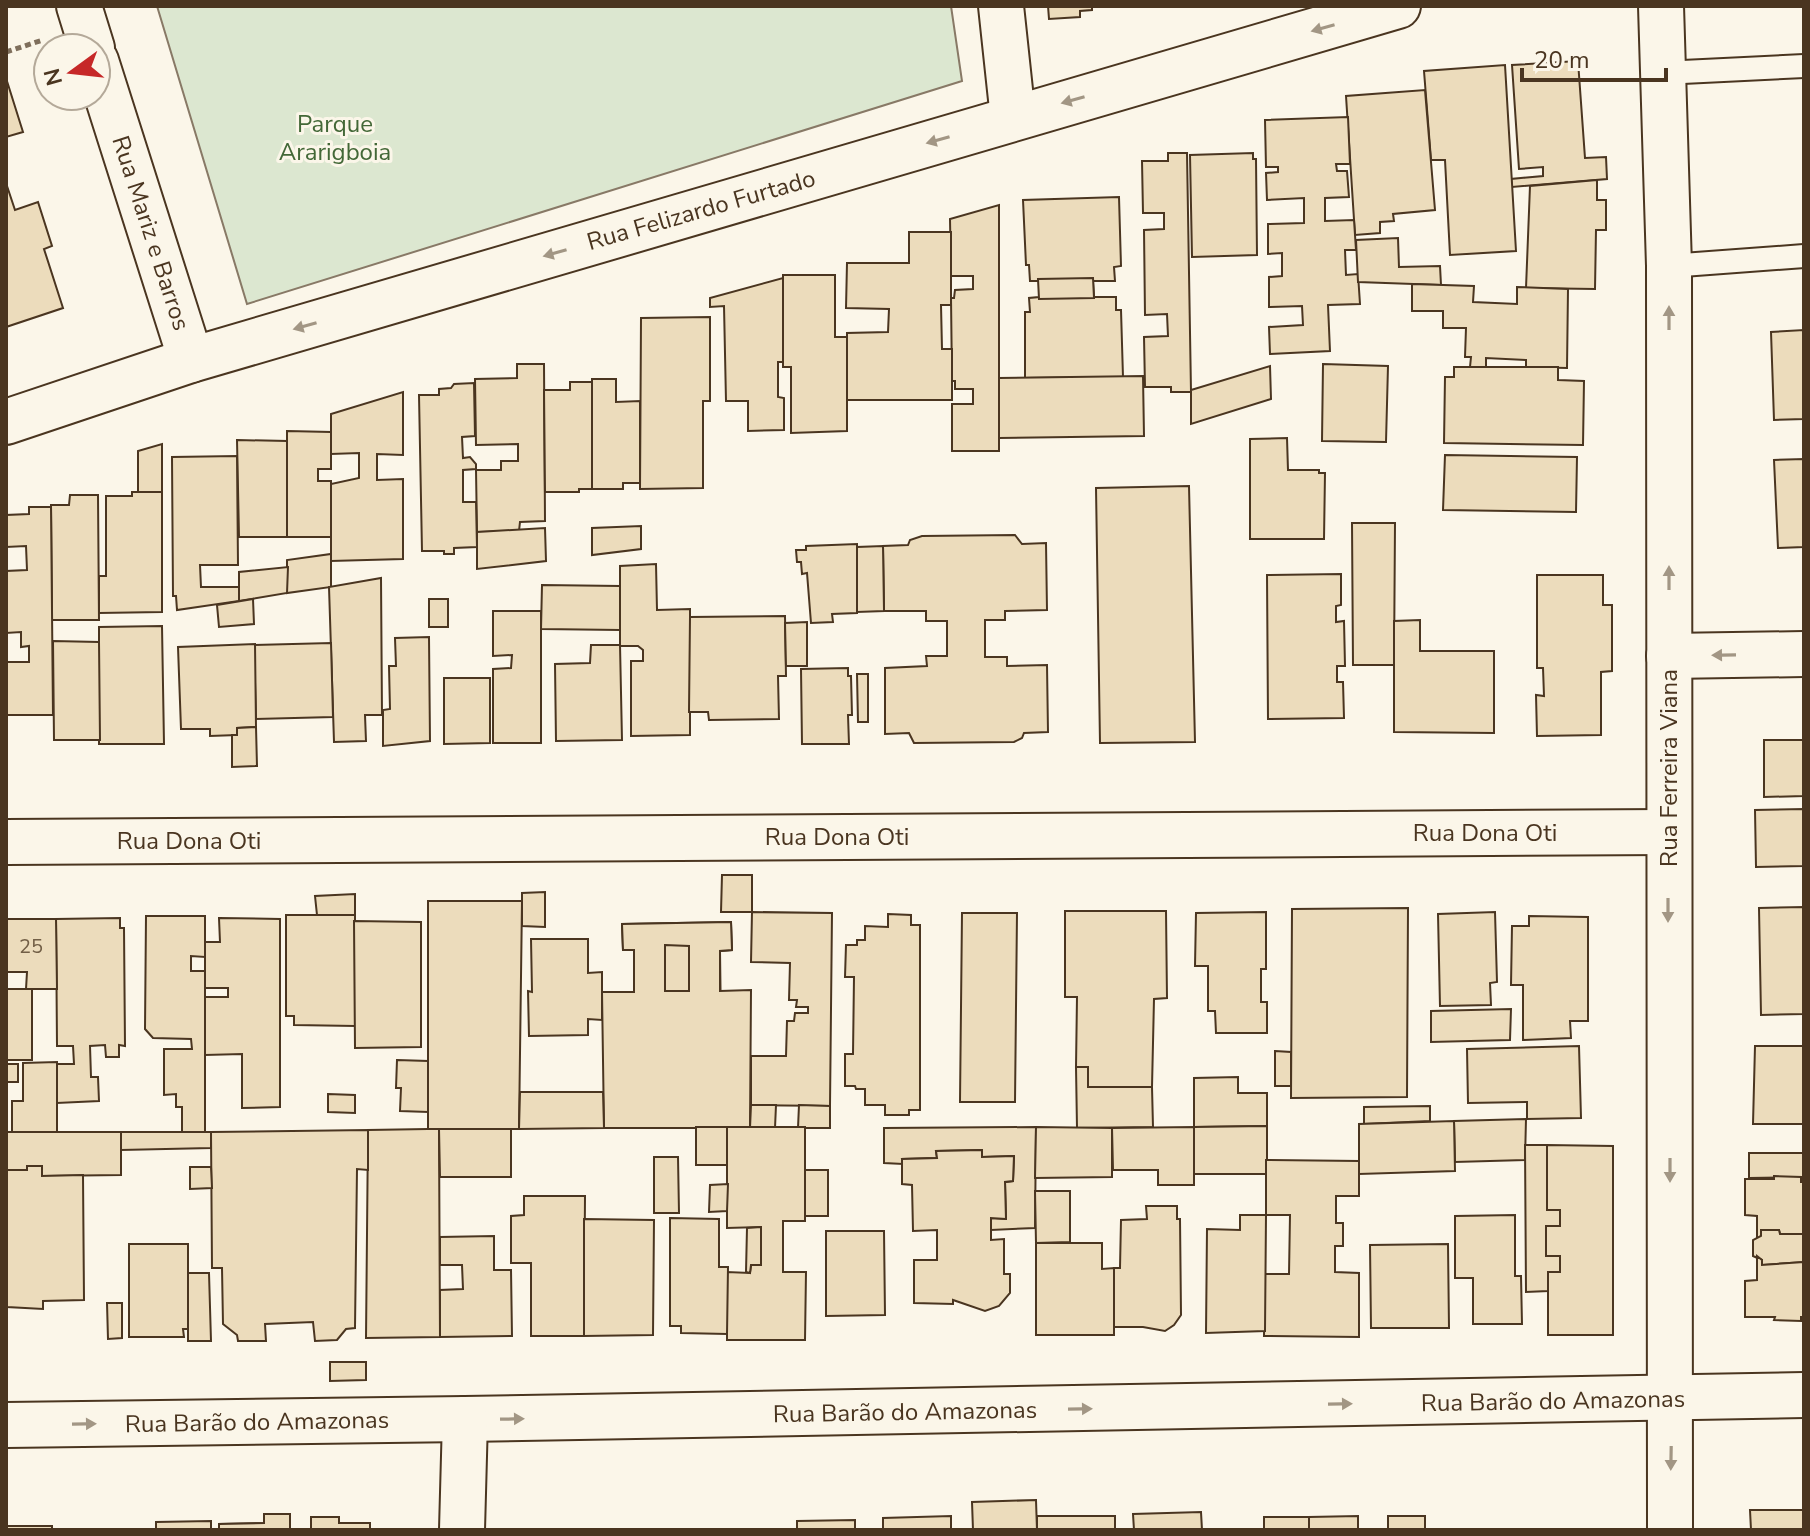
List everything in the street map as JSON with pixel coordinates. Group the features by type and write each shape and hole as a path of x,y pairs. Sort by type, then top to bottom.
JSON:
{"street":[{"path":"79,6 87,32"},
{"path":"1001,6 1013,118"},
{"name":"Rua Felizardo Furtado","path":"6,422 191,360 1398,6"},
{"name":"Rua Ferreira Viana","path":"1661,6 1669,266 1670,1530"},
{"name":"Rua Mariz e Barros","path":"112,111 191,360"},
{"path":"1669,656 1804,654"},
{"name":"Rua Dona Oti","path":"6,842 1668,832"},
{"name":"Rua Barão do Amazonas","path":"6,1425 1804,1395"},
{"path":"462,1530 465,1419"}],"lane":[{"path":"1662,73 1804,66"},
{"path":"1669,266 1804,256"}],"green space":[{"name":"Parque Ararigboia","path":"157,6 951,6 962,81 247,304"}],"building":[{"path":"1048,6 1092,6 1092,10 1080,11 1080,17 1049,19"},
{"path":"1578,61 1585,158 1606,157 1607,179 1512,187 1511,179 1543,176 1543,167 1519,169 1512,65"},
{"path":"1505,65 1516,251 1450,255 1445,160 1431,160 1424,71"},
{"path":"6,78 23,132 6,137"},
{"path":"1425,90 1435,210 1393,214 1394,221 1380,222 1380,233 1355,235 1346,96"},
{"path":"1348,117 1350,164 1336,164 1337,171 1347,171 1349,197 1325,198 1325,221 1354,220 1356,250 1345,250 1346,275 1358,274 1360,304 1328,305 1330,351 1270,354 1269,327 1303,325 1302,306 1269,307 1269,277 1282,276 1282,253 1268,254 1268,224 1304,223 1304,198 1267,200 1266,173 1278,172 1278,167 1266,167 1265,120"},
{"path":"1168,153 1187,153 1191,392 1171,392 1171,387 1145,387 1144,337 1168,336 1167,314 1145,315 1144,230 1164,229 1164,213 1143,213 1142,161 1168,161"},
{"path":"1253,153 1253,159 1256,159 1257,255 1192,257 1190,155"},
{"path":"1597,180 1597,200 1606,200 1606,230 1596,230 1595,289 1526,288 1530,186"},
{"path":"6,183 15,210 38,202 52,246 44,249 63,308 6,327"},
{"path":"1119,197 1121,266 1114,267 1115,281 1093,281 1094,297 1116,297 1116,310 1121,310 1123,377 1025,378 1025,312 1030,312 1029,298 1039,297 1039,281 1030,281 1029,265 1026,265 1023,200"},
{"path":"999,205 999,451 952,451 952,404 973,404 973,389 955,389 955,381 952,381 951,298 954,298 955,290 973,289 973,276 951,276 950,219"},
{"path":"909,232 951,232 951,305 941,305 942,349 952,349 952,400 847,400 847,333 888,332 889,309 846,308 847,263 909,263"},
{"path":"1398,238 1399,267 1440,266 1441,285 1358,282 1356,240"},
{"path":"783,275 835,275 835,337 847,337 847,431 791,433 791,367 783,367"},
{"path":"783,278 783,362 778,362 778,397 784,398 784,430 748,431 748,401 726,401 724,306 710,307 710,298"},
{"path":"1093,278 1094,298 1039,299 1038,279"},
{"path":"1412,284 1474,286 1473,302 1517,304 1517,287 1568,289 1567,368 1526,367 1526,360 1486,358 1486,367 1470,367 1471,357 1465,357 1466,328 1443,328 1443,311 1412,311"},
{"path":"710,317 710,401 703,401 703,488 640,489 641,318"},
{"path":"1804,330 1804,419 1774,420 1771,332"},
{"path":"517,364 544,364 545,521 520,522 519,531 477,532 476,470 501,470 501,461 518,461 518,444 476,445 475,379 517,378"},
{"path":"1323,364 1388,366 1386,442 1322,441"},
{"path":"1270,366 1271,399 1191,424 1191,390"},
{"path":"1454,367 1558,367 1558,380 1584,381 1583,445 1444,443 1445,377 1454,377"},
{"path":"1143,376 1144,436 999,438 999,378"},
{"path":"592,379 616,379 616,402 640,401 640,483 623,483 623,489 592,489"},
{"path":"570,382 592,382 592,489 545,492 544,390 570,390"},
{"path":"474,383 475,436 462,437 463,458 470,457 476,469 463,470 463,502 476,502 477,547 454,548 454,554 422,551 419,395 439,395 439,389"},
{"path":"403,392 403,455 377,454 377,480 403,479 403,559 331,561 331,484 359,478 359,453 331,454 331,414"},
{"path":"287,431 331,432 331,469 318,469 318,481 331,481 331,537 287,537"},
{"path":"1287,438 1288,470 1319,470 1319,473 1325,473 1324,539 1250,539 1250,439"},
{"path":"237,440 287,441 287,537 239,537"},
{"path":"162,444 162,492 138,493 138,451"},
{"path":"1445,455 1577,457 1576,512 1443,510"},
{"path":"237,456 238,565 200,565 201,587 239,587 239,601 177,610 176,596 173,596 172,457"},
{"path":"1804,459 1804,547 1778,548 1774,460"},
{"path":"1189,486 1195,742 1100,743 1096,488"},
{"path":"132,492 162,492 162,612 99,613 99,576 106,576 106,496 132,496"},
{"path":"70,495 98,495 99,620 52,620 51,505 69,505"},
{"path":"29,507 51,507 53,715 6,715 6,662 29,662 29,646 21,647 21,632 6,633 6,571 27,570 26,546 6,547 6,515 29,514"},
{"path":"1352,523 1395,523 1394,665 1353,665"},
{"path":"641,526 641,549 592,555 592,528"},
{"path":"545,528 546,561 477,569 477,532"},
{"path":"1015,535 1022,544 1046,543 1047,610 1005,611 1005,620 985,620 985,657 1007,657 1007,666 1047,665 1048,732 1024,733 1014,742 914,743 909,733 885,734 885,668 927,666 926,656 947,656 947,621 926,621 926,611 884,611 883,546 908,545 910,540 922,536"},
{"path":"857,544 857,613 832,614 833,622 811,623 807,573 802,574 796,550 806,550 806,546"},
{"path":"883,546 884,611 857,612 857,547"},
{"path":"331,554 331,587 287,593 287,560"},
{"path":"656,564 657,610 690,609 690,735 631,736 631,661 643,661 643,650 638,646 620,646 620,566"},
{"path":"288,567 287,593 239,601 239,572"},
{"path":"1341,574 1341,605 1336,606 1336,622 1344,621 1345,666 1337,666 1337,682 1343,682 1344,718 1268,719 1267,575"},
{"path":"1537,575 1603,575 1603,605 1612,605 1612,671 1601,672 1601,735 1537,736 1536,695 1544,696 1543,668 1537,668"},
{"path":"381,578 382,715 365,715 366,741 334,742 329,587"},
{"path":"542,585 620,586 620,630 541,629"},
{"path":"253,599 254,624 219,627 217,605"},
{"path":"429,599 448,599 448,627 429,627"},
{"path":"493,611 541,611 541,743 493,743 493,669 511,668 512,655 493,656"},
{"path":"785,616 786,676 778,676 779,719 709,720 708,712 689,712 690,617"},
{"path":"1420,620 1420,651 1494,651 1494,733 1394,732 1394,621"},
{"path":"807,622 807,666 786,666 785,623"},
{"path":"162,626 164,744 99,744 99,627"},
{"path":"429,637 430,741 383,746 383,710 390,709 389,666 396,666 395,638"},
{"path":"53,641 99,642 100,740 54,740"},
{"path":"331,643 333,717 256,719 254,645"},
{"path":"255,644 256,727 237,728 237,735 210,736 210,729 181,729 178,647"},
{"path":"591,645 620,645 622,740 556,741 555,664 590,663"},
{"path":"848,668 852,715 848,715 849,744 802,744 801,669"},
{"path":"857,674 868,674 868,722 858,722"},
{"path":"444,678 490,678 490,743 444,744"},
{"path":"256,727 257,766 232,767 232,735 237,735 237,728"},
{"path":"1764,740 1804,740 1804,796 1764,797"},
{"path":"1804,809 1804,866 1756,867 1755,810"},
{"path":"722,875 752,875 752,912 721,912"},
{"path":"545,892 545,927 522,926 522,893"},
{"path":"355,894 355,915 317,915 315,896"},
{"path":"428,901 522,901 519,1129 428,1129"},
{"path":"1804,907 1804,1014 1761,1015 1759,908"},
{"path":"1408,908 1407,1097 1291,1098 1292,909"},
{"path":"1065,911 1166,911 1167,998 1154,999 1152,1087 1088,1087 1088,1067 1076,1067 1077,997 1065,997"},
{"path":"752,912 832,913 830,1106 751,1105 751,1056 786,1056 787,1021 794,1021 795,1013 808,1013 808,1007 796,1007 797,1000 789,1000 790,963 751,962"},
{"path":"1266,912 1266,969 1261,969 1261,1002 1267,1002 1267,1033 1216,1033 1215,1011 1208,1011 1208,966 1195,966 1196,913"},
{"path":"1495,912 1497,982 1490,983 1491,1005 1440,1006 1438,914"},
{"path":"962,913 1017,913 1015,1102 960,1102"},
{"path":"888,914 911,915 911,925 920,925 920,1110 909,1110 909,1115 885,1115 885,1105 865,1105 865,1089 845,1086 845,1054 853,1054 854,977 845,977 846,945 857,945 857,940 865,940 865,926 888,927"},
{"path":"286,915 355,915 355,1026 294,1025 294,1016 286,1016"},
{"path":"146,916 205,916 205,957 191,956 191,971 205,971 205,1132 182,1132 182,1107 176,1107 176,1094 164,1095 164,1049 192,1049 191,1039 153,1038 145,1029"},
{"path":"1529,916 1588,917 1588,1021 1570,1021 1571,1038 1523,1040 1523,985 1511,985 1512,926 1529,926"},
{"path":"120,918 120,928 124,928 125,1046 119,1045 119,1057 106,1057 105,1045 90,1046 91,1077 98,1077 99,1101 57,1103 56,1064 74,1064 73,1046 57,1046 56,919"},
{"path":"219,918 280,919 280,1107 242,1108 242,1054 205,1055 205,997 228,997 228,988 205,988 205,942 220,942"},
{"path":"6,919 56,919 57,989 26,989 27,972 6,972"},
{"path":"354,921 421,922 421,1047 355,1048"},
{"path":"731,922 732,950 720,951 721,1027 694,1026 694,1023 635,1028 634,950 623,950 622,924"},
{"path":"731,922 732,950 720,951 720,991 751,990 750,1128 604,1128 602,992 634,992 634,950 623,950 622,924"},
{"path":"531,939 588,939 588,973 602,972 602,1020 588,1019 588,1035 529,1036"},
{"path":"665,945 689,946 689,991 665,991"},
{"path":"6,989 32,989 32,1060 6,1060"},
{"path":"1511,1009 1510,1040 1431,1042 1431,1011"},
{"path":"1579,1046 1581,1118 1527,1119 1527,1102 1468,1103 1467,1049"},
{"path":"1755,1046 1804,1046 1804,1124 1753,1124"},
{"path":"1275,1051 1291,1052 1291,1086 1275,1086"},
{"path":"397,1060 428,1061 428,1112 400,1111 401,1088 396,1088"},
{"path":"57,1062 57,1132 12,1133 12,1101 23,1101 23,1063"},
{"path":"6,1064 18,1064 18,1082 6,1082"},
{"path":"1076,1067 1088,1067 1088,1087 1152,1087 1153,1127 1077,1128"},
{"path":"1238,1077 1238,1093 1267,1093 1267,1126 1194,1127 1194,1078"},
{"path":"520,1092 603,1092 604,1128 519,1129"},
{"path":"328,1094 355,1095 355,1113 328,1112"},
{"path":"751,1105 776,1105 775,1128 750,1128"},
{"path":"799,1105 830,1106 830,1128 798,1128"},
{"path":"1430,1106 1430,1121 1364,1124 1364,1107"},
{"path":"1526,1119 1525,1160 1455,1162 1454,1121"},
{"path":"1454,1121 1455,1171 1359,1174 1359,1124"},
{"path":"1267,1126 1267,1174 1194,1174 1194,1127"},
{"path":"696,1127 727,1127 727,1165 696,1165"},
{"path":"727,1127 805,1127 805,1221 783,1221 783,1272 806,1272 805,1340 727,1340 727,1272 750,1273 751,1265 761,1265 761,1227 727,1228"},
{"path":"1036,1127 1035,1228 991,1230 991,1218 1006,1219 1005,1182 1013,1181 1014,1156 982,1157 982,1150 936,1151 937,1158 902,1159 903,1164 884,1163 884,1128"},
{"path":"1036,1127 1112,1128 1112,1177 1035,1178"},
{"path":"1194,1127 1194,1185 1158,1185 1158,1170 1113,1170 1112,1128"},
{"path":"439,1129 440,1337 366,1338 368,1130"},
{"path":"439,1129 511,1129 511,1177 440,1177"},
{"path":"368,1130 368,1170 357,1169 355,1328 346,1329 337,1340 315,1341 313,1322 265,1324 266,1341 238,1341 237,1335 223,1324 222,1268 212,1268 211,1132"},
{"path":"6,1132 121,1132 121,1175 42,1176 42,1166 6,1170"},
{"path":"121,1132 211,1132 211,1148 121,1150"},
{"path":"1525,1145 1547,1145 1547,1210 1560,1210 1560,1226 1546,1226 1546,1256 1560,1256 1560,1272 1548,1272 1548,1291 1526,1292"},
{"path":"1547,1145 1613,1146 1613,1335 1548,1335 1548,1272 1560,1272 1560,1256 1546,1256 1546,1226 1560,1226 1560,1210 1547,1210"},
{"path":"982,1150 982,1157 1014,1156 1013,1181 1005,1182 1006,1219 991,1218 991,1240 1004,1239 1004,1274 1010,1274 1010,1293 999,1306 985,1311 953,1300 953,1304 914,1303 914,1260 937,1260 937,1230 913,1231 912,1185 902,1184 902,1159 937,1158 936,1151"},
{"path":"1749,1153 1804,1153 1804,1182 1801,1182 1801,1177 1749,1178"},
{"path":"654,1157 678,1157 679,1213 654,1213"},
{"path":"1266,1160 1359,1161 1359,1196 1336,1196 1336,1223 1343,1223 1343,1246 1335,1246 1335,1272 1359,1273 1359,1337 1264,1336 1265,1274 1289,1274 1290,1215 1266,1215"},
{"path":"27,1166 42,1166 42,1176 83,1175 84,1300 43,1301 43,1309 7,1307 6,1170 27,1170"},
{"path":"190,1167 211,1167 212,1188 190,1189"},
{"path":"805,1170 828,1170 828,1216 805,1216"},
{"path":"1774,1176 1801,1177 1801,1182 1804,1182 1804,1234 1761,1230 1757,1240 1757,1216 1745,1215 1745,1179 1774,1179"},
{"path":"728,1184 727,1211 709,1212 710,1185"},
{"path":"1035,1191 1070,1191 1070,1242 1036,1243"},
{"path":"524,1196 585,1196 584,1336 531,1336 531,1263 511,1263 511,1216 524,1215"},
{"path":"1146,1206 1177,1206 1177,1219 1180,1219 1181,1315 1165,1331 1114,1327 1114,1268 1120,1268 1121,1220 1147,1219"},
{"path":"1240,1215 1266,1215 1265,1331 1206,1333 1207,1229 1240,1230"},
{"path":"1515,1215 1515,1276 1521,1276 1522,1324 1473,1324 1473,1278 1455,1278 1455,1216"},
{"path":"670,1218 719,1219 719,1267 728,1267 727,1334 681,1333 681,1326 670,1326"},
{"path":"584,1219 654,1220 653,1335 584,1336"},
{"path":"761,1227 761,1265 751,1265 750,1273 746,1272 747,1228"},
{"path":"1761,1230 1804,1234 1804,1262 1762,1265 1762,1260 1753,1256 1753,1240 1761,1236"},
{"path":"826,1231 884,1231 885,1315 826,1316"},
{"path":"494,1236 494,1270 511,1270 512,1336 440,1337 440,1290 463,1289 462,1265 440,1265 440,1237"},
{"path":"1036,1243 1102,1243 1102,1269 1114,1268 1114,1335 1036,1335"},
{"path":"129,1244 188,1244 188,1329 183,1329 184,1337 129,1337"},
{"path":"1448,1244 1449,1328 1371,1328 1370,1245"},
{"path":"1757,1256 1762,1260 1762,1265 1804,1262 1804,1317 1801,1321 1745,1317 1745,1281 1757,1280"},
{"path":"188,1273 209,1273 211,1341 188,1341"},
{"path":"107,1303 122,1303 122,1338 108,1339"},
{"path":"330,1362 366,1362 366,1380 330,1381"},
{"path":"1036,1500 1037,1530 973,1530 972,1502"},
{"path":"1750,1510 1804,1510 1804,1530 1751,1530"},
{"path":"1201,1512 1202,1530 1134,1530 1133,1514"},
{"path":"264,1514 290,1514 290,1530 219,1530 219,1524 264,1523"},
{"path":"264,1514 290,1514 290,1530 219,1530 219,1524 264,1523"},
{"path":"951,1516 951,1530 883,1530 883,1518"},
{"path":"1037,1516 1115,1516 1115,1530 1037,1530"},
{"path":"1358,1516 1358,1530 1309,1530 1309,1517"},
{"path":"1388,1516 1425,1516 1425,1530 1388,1530"},
{"path":"311,1517 339,1517 339,1523 370,1523 370,1530 311,1530"},
{"path":"1264,1517 1309,1517 1309,1530 1227,1530 1264,1529"},
{"path":"855,1520 855,1530 797,1530 797,1521"},
{"path":"211,1521 211,1530 156,1530 156,1522"},
{"path":"6,1526 52,1526 52,1530 6,1530"}]}
